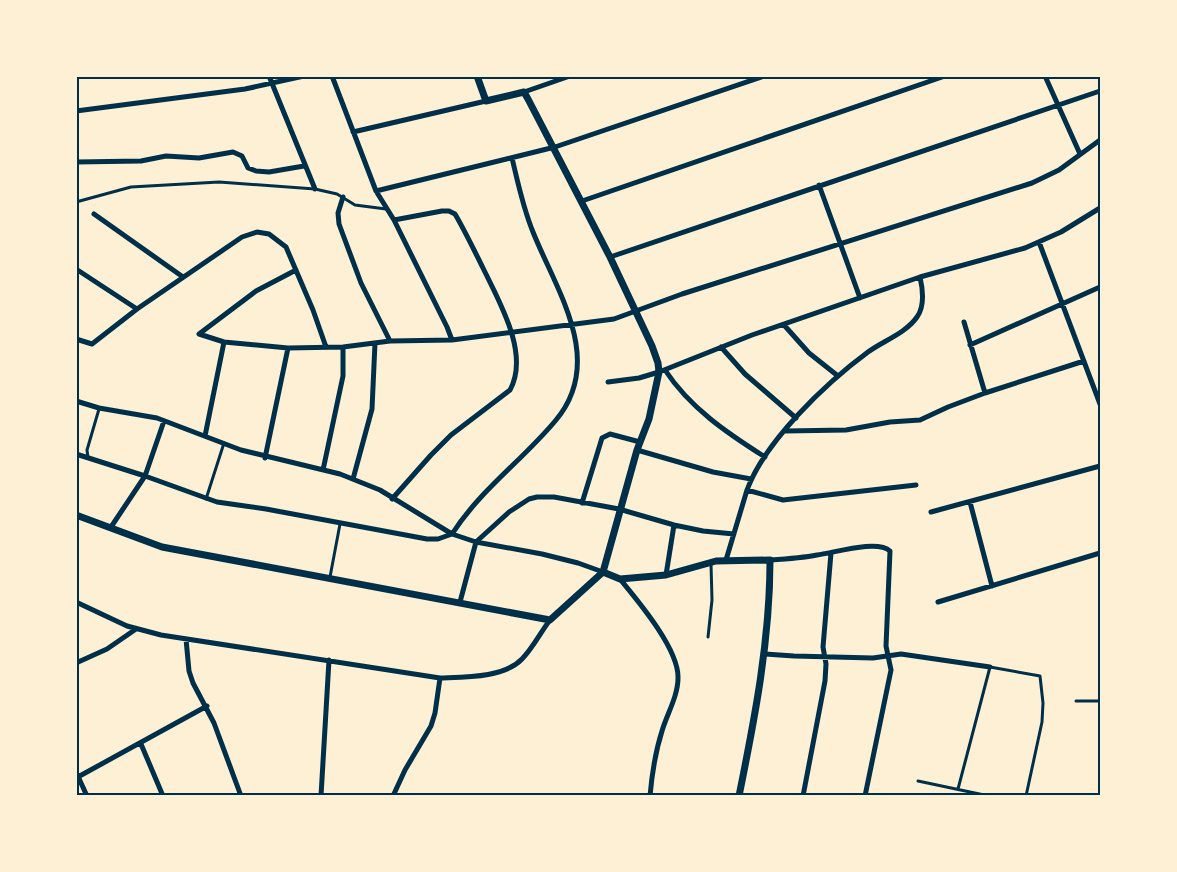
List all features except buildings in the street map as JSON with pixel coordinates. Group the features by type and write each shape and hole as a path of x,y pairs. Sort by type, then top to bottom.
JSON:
{"street":[{"path":"269,76 315,189"},
{"path":"76,111 188,97 272,84 304,76"},
{"path":"332,76 376,191 394,220 452,340"},
{"path":"477,76 486,101"},
{"path":"353,132 524,92 570,76"},
{"path":"376,191 555,147 764,76"},
{"path":"582,201 945,76"},
{"path":"1045,76 1080,154"},
{"path":"610,257 1101,91"},
{"path":"524,92 555,147 610,257 662,371 714,423 765,457"},
{"path":"296,270 256,291 200,334 224,342 288,348 343,347 390,342 452,340 614,319 682,294 1032,183 1059,170 1101,140"},
{"path":"76,162 141,161 177,156 199,158 233,152 242,156 248,168 256,171 270,172 304,166"},
{"path":"76,454 228,505 257,507 427,539 438,539 452,534 477,500 550,426 566,405 576,378 573,325 528,219 512,158"},
{"path":"819,185 860,298"},
{"path":"343,198 338,213 339,224 361,283 390,342"},
{"path":"608,382 639,378 662,371 721,346 920,277 1018,250 1061,232 1101,208"},
{"path":"392,499 451,435 510,390 516,369 512,331 504,310 455,214 452,211 442,211 394,220"},
{"path":"94,214 183,278"},
{"path":"76,339 92,344 137,309 242,237 257,232 269,234 281,241 290,255 326,347"},
{"path":"1039,242 1101,404"},
{"path":"76,269 137,309"},
{"path":"726,560 751,479 765,457 796,418 838,376 869,351 904,330 918,316 923,291 920,277"},
{"path":"970,345 1101,287"},
{"path":"964,322 985,393"},
{"path":"784,325 809,353 838,376"},
{"path":"205,436 224,342"},
{"path":"352,479 372,410 375,343"},
{"path":"721,346 745,374 796,418"},
{"path":"323,470 343,376 343,347"},
{"path":"265,458 288,348"},
{"path":"785,431 846,430 890,422 920,420 985,393 1084,360"},
{"path":"76,602 136,628 186,639 440,678 469,677 504,670 513,666 528,652 550,620 603,572 619,509 649,419 662,371"},
{"path":"76,401 164,421 265,458 323,470 352,479 380,490 452,534 476,542 578,563 620,579 666,575 710,562 726,560 770,560 873,546 889,548 891,562 886,646 891,670 865,795"},
{"path":"111,527 145,476 164,421"},
{"path":"582,503 602,438 610,434 640,442"},
{"path":"637,450 713,472 751,479"},
{"path":"931,512 1101,466"},
{"path":"747,490 777,499 794,500 916,485"},
{"path":"460,602 476,542 502,518 529,499 546,496 619,509 703,531 734,534"},
{"path":"969,502 992,586"},
{"path":"76,515 162,547 550,620"},
{"path":"666,575 674,525"},
{"path":"803,795 825,681 823,647 831,553"},
{"path":"938,602 1101,553"},
{"path":"740,795 753,733 765,654 769,620 770,560"},
{"path":"620,579 651,617 677,665 676,691 656,752 650,795"},
{"path":"76,663 107,649 136,628"},
{"path":"186,639 189,671 193,683 207,706 241,795"},
{"path":"765,654 873,658 901,654 990,667"},
{"path":"321,795 329,660"},
{"path":"393,795 431,726 440,678"},
{"path":"87,795 77,775 141,744 207,706"},
{"path":"141,744 163,795"}],"lane":[{"path":"76,202 131,187 219,182 328,191 355,205 386,208"},
{"path":"88,459 87,450 99,408"},
{"path":"206,499 224,443"},
{"path":"329,579 340,522"},
{"path":"708,637 712,596 710,562"},
{"path":"958,789 990,667 1040,676 1043,703 1042,722 1026,795"},
{"path":"1076,701 1101,701"},
{"path":"918,781 989,795"}]}
